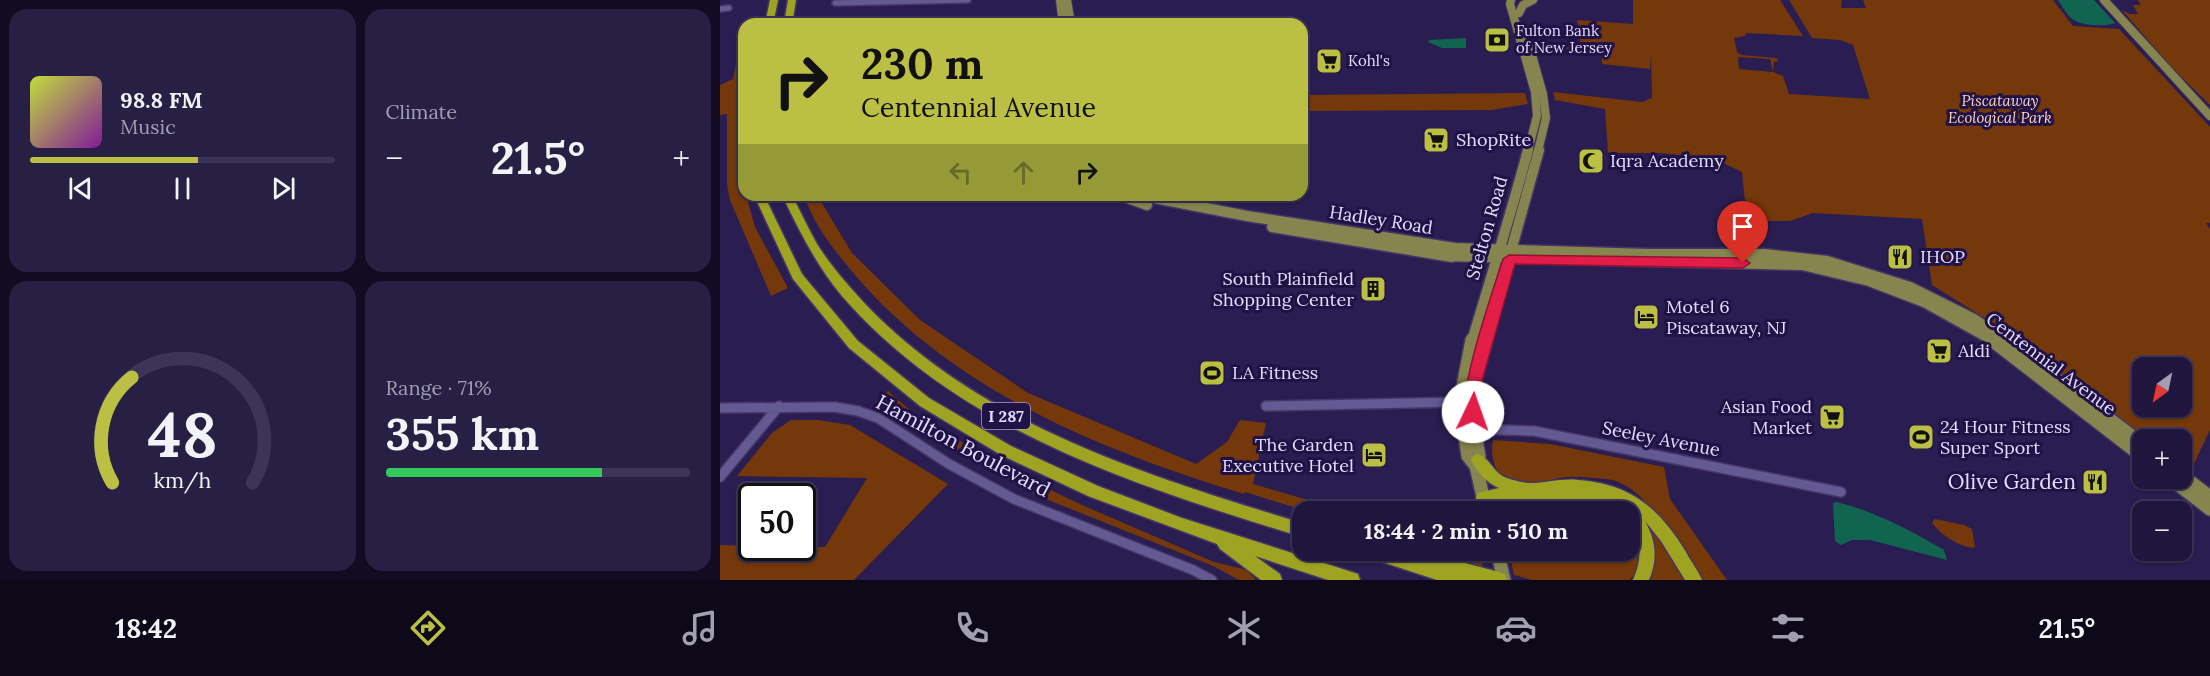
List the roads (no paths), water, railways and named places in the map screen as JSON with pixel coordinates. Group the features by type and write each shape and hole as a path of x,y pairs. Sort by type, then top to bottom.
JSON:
{"highway":[{"path":"770,18 774,0"},
{"path":"789,18 792,0"},
{"name":"I 287","path":"761,201 776,239 810,292 846,334 901,384 974,433 1041,469 1126,505 1352,580"},
{"name":"I 287","path":"790,201 817,253 858,305 908,351 960,389 1035,432 1098,461 1167,487 1292,527"},
{"path":"1477,463 1497,481 1509,486 1530,489 1568,485 1592,487 1615,493 1640,506 1656,522 1694,580"},
{"path":"1498,501 1530,489"},
{"path":"1519,501 1586,494 1608,501"},
{"path":"1539,501 1546,497"},
{"path":"1640,529 1645,535 1647,546 1647,566 1641,580"},
{"path":"1211,535 1248,558 1274,580"},
{"path":"1401,561 1461,580"},
{"path":"1428,570 1446,566 1498,580"}],"main road":[{"path":"1060,0 1062,18"},
{"path":"1067,0 1070,18"},
{"name":"Stelton Road","path":"1484,501 1474,429 1474,384 1544,134 1546,118 1543,94 1519,13 1512,0"},
{"name":"Stelton Road","path":"1477,463 1468,456 1460,402 1467,358 1507,231 1538,116 1535,92 1510,4 1512,0"},
{"path":"1519,13 1523,5 1533,0"},
{"path":"2104,0 2210,116"},
{"name":"Hadley Road","path":"1138,201 1156,207 1480,262 1492,274"},
{"name":"Hadley Road","path":"1166,201 1498,255"},
{"name":"Centennial Avenue","path":"1511,255 1764,254 1825,261 1864,271 1910,287 1974,319 2017,348 2132,436"},
{"name":"Hadley Road","path":"1446,256 1511,255"},
{"name":"Centennial Avenue","path":"1511,255 1802,265 1869,281 1924,302 1979,331 2132,448"},
{"path":"2192,483 2210,497"},
{"path":"2184,489 2210,510"},
{"path":"1500,561 1504,580"}],"street":[{"path":"835,3 968,0"},
{"path":"720,9 729,8"},
{"path":"1266,406 1460,402"},
{"path":"720,477 779,406"},
{"name":"Hamilton Boulevard","path":"720,408 836,407 858,411 878,418 949,464 1014,500 1193,570 1212,580"},
{"name":"Seeley Avenue","path":"1474,429 1534,431 1841,492"}],"place":[{"name":"Fulton Bank of New Jersey","path":"1497,40"},
{"name":"Kohl's","path":"1329,61"},
{"name":"ShopRite","path":"1436,140"},
{"name":"Iqra Academy","path":"1591,161"},
{"name":"IHOP","path":"1900,257"},
{"name":"South Plainfield Shopping Center","path":"1373,289"},
{"name":"Motel 6 Piscataway, NJ","path":"1646,317"},
{"name":"Aldi","path":"1939,351"},
{"name":"LA Fitness","path":"1212,373"},
{"name":"Asian Food Market","path":"1832,417"},
{"name":"24 Hour Fitness Super Sport","path":"1921,437"},
{"name":"The Garden Executive Hotel","path":"1374,455"},
{"name":"Olive Garden","path":"2095,482"}],"park label":[{"name":"Piscataway Ecological Park","path":"2000,110"}]}
